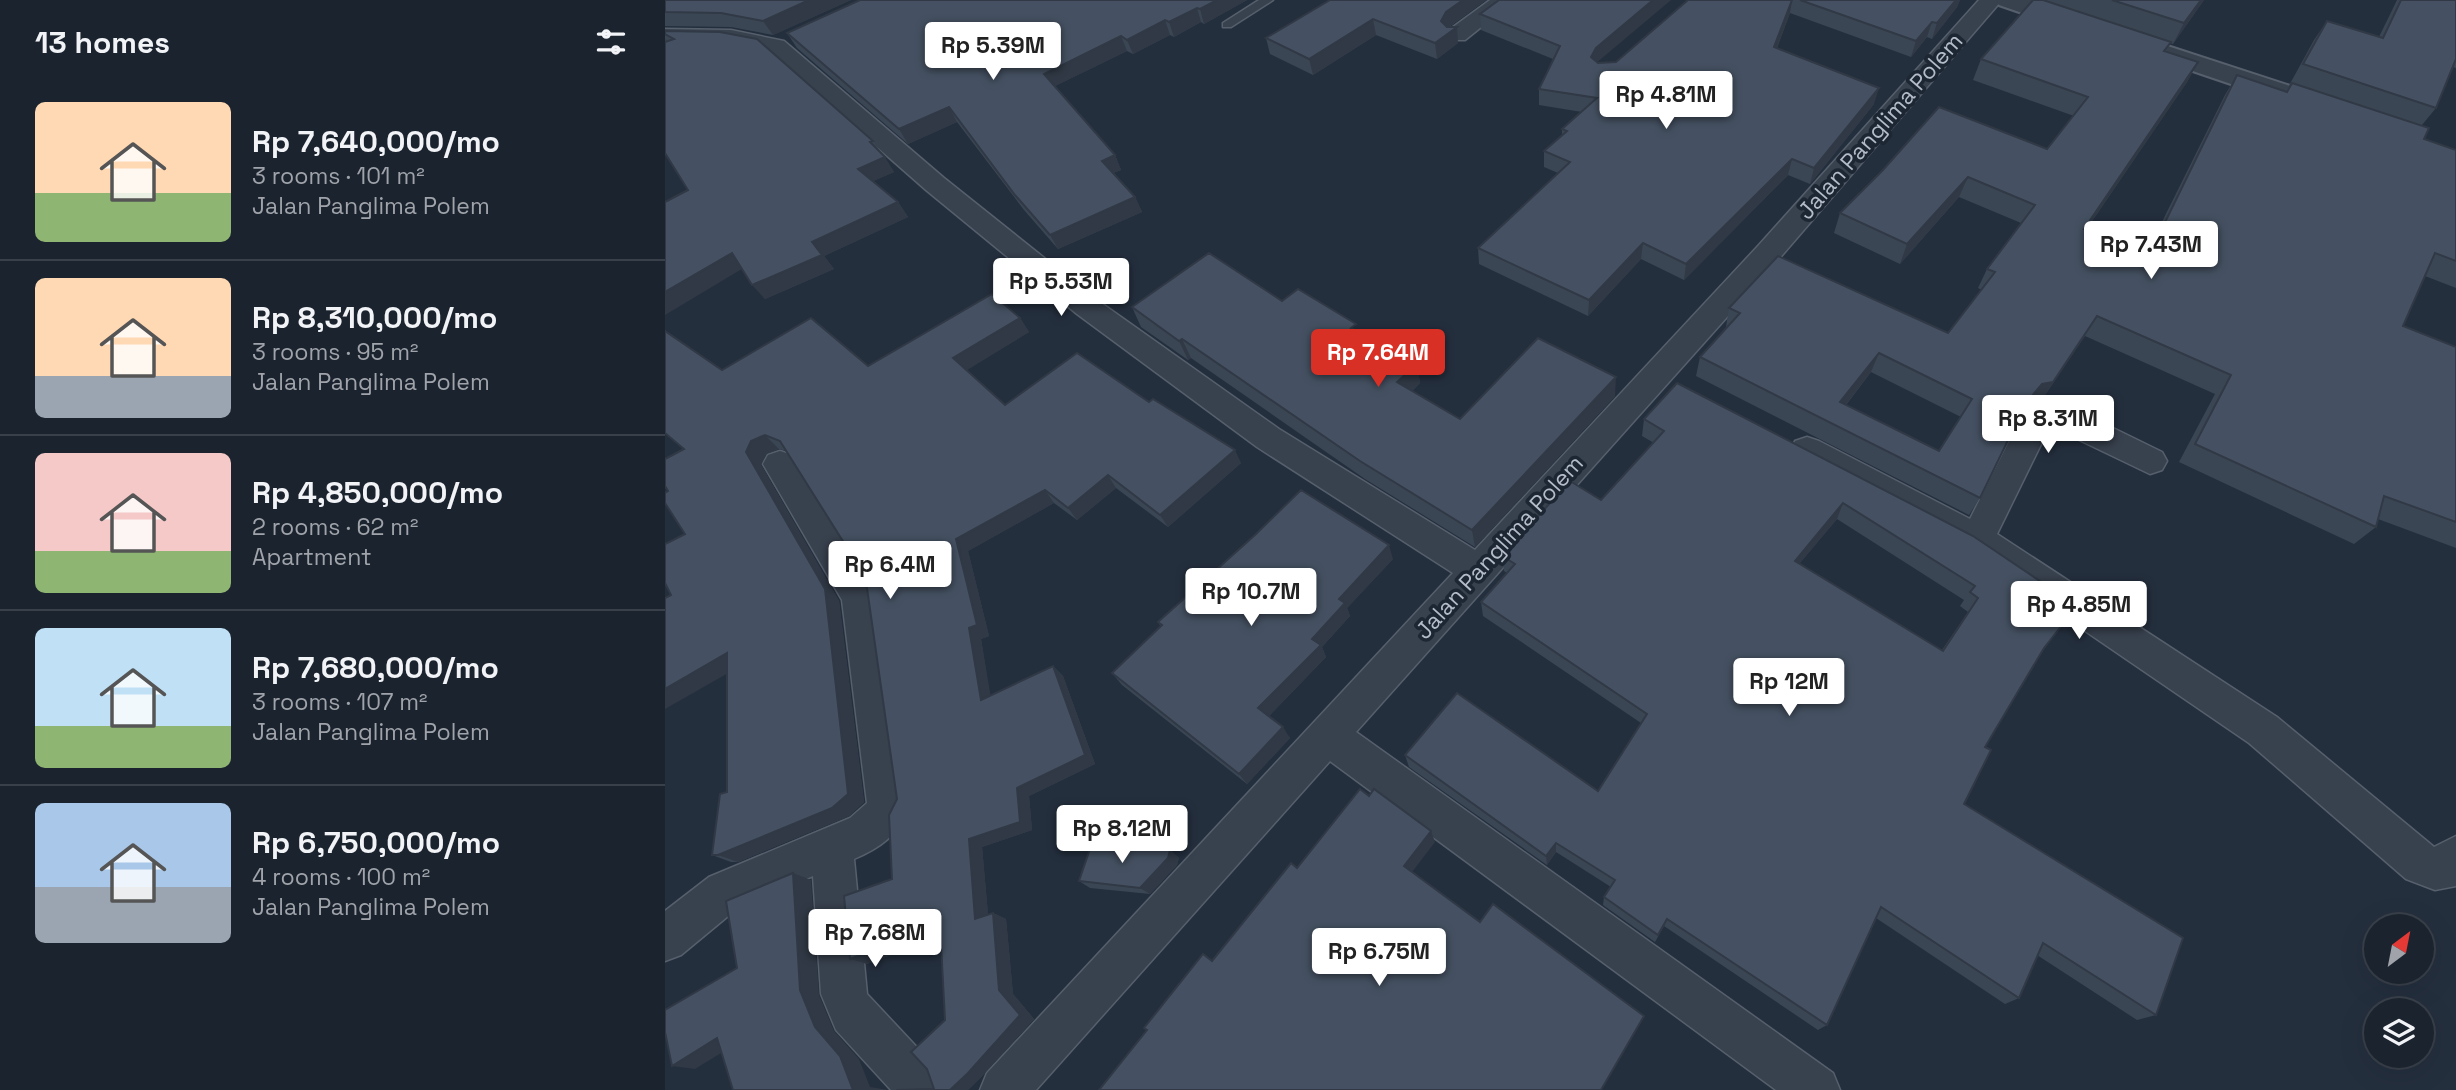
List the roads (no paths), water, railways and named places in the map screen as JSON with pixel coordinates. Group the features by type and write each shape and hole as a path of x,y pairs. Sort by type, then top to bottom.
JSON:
{"street":[{"path":"1457,35 1504,0"},
{"name":"Jalan Panglima Polem","path":"1004,1090 1657,373 1991,0"},
{"path":"2008,0 2100,31"},
{"path":"665,36 704,35 789,40 935,184 1087,307 1268,438 1478,570"},
{"path":"665,47 704,35"},
{"path":"2126,40 2311,102"},
{"path":"1657,373 1693,392"},
{"path":"1977,538 2035,421 2042,414 2055,414 2150,461"},
{"path":"1778,435 1977,538 2263,730 2421,864 2435,869 2449,868 2456,857"},
{"path":"665,939 724,892 865,833 878,822 888,808 862,614 854,586 780,464"},
{"path":"1327,736 1816,1090"},
{"path":"832,847 844,994 852,1014 924,1090"}],"lane":[{"path":"1227,25 1267,0"}]}
